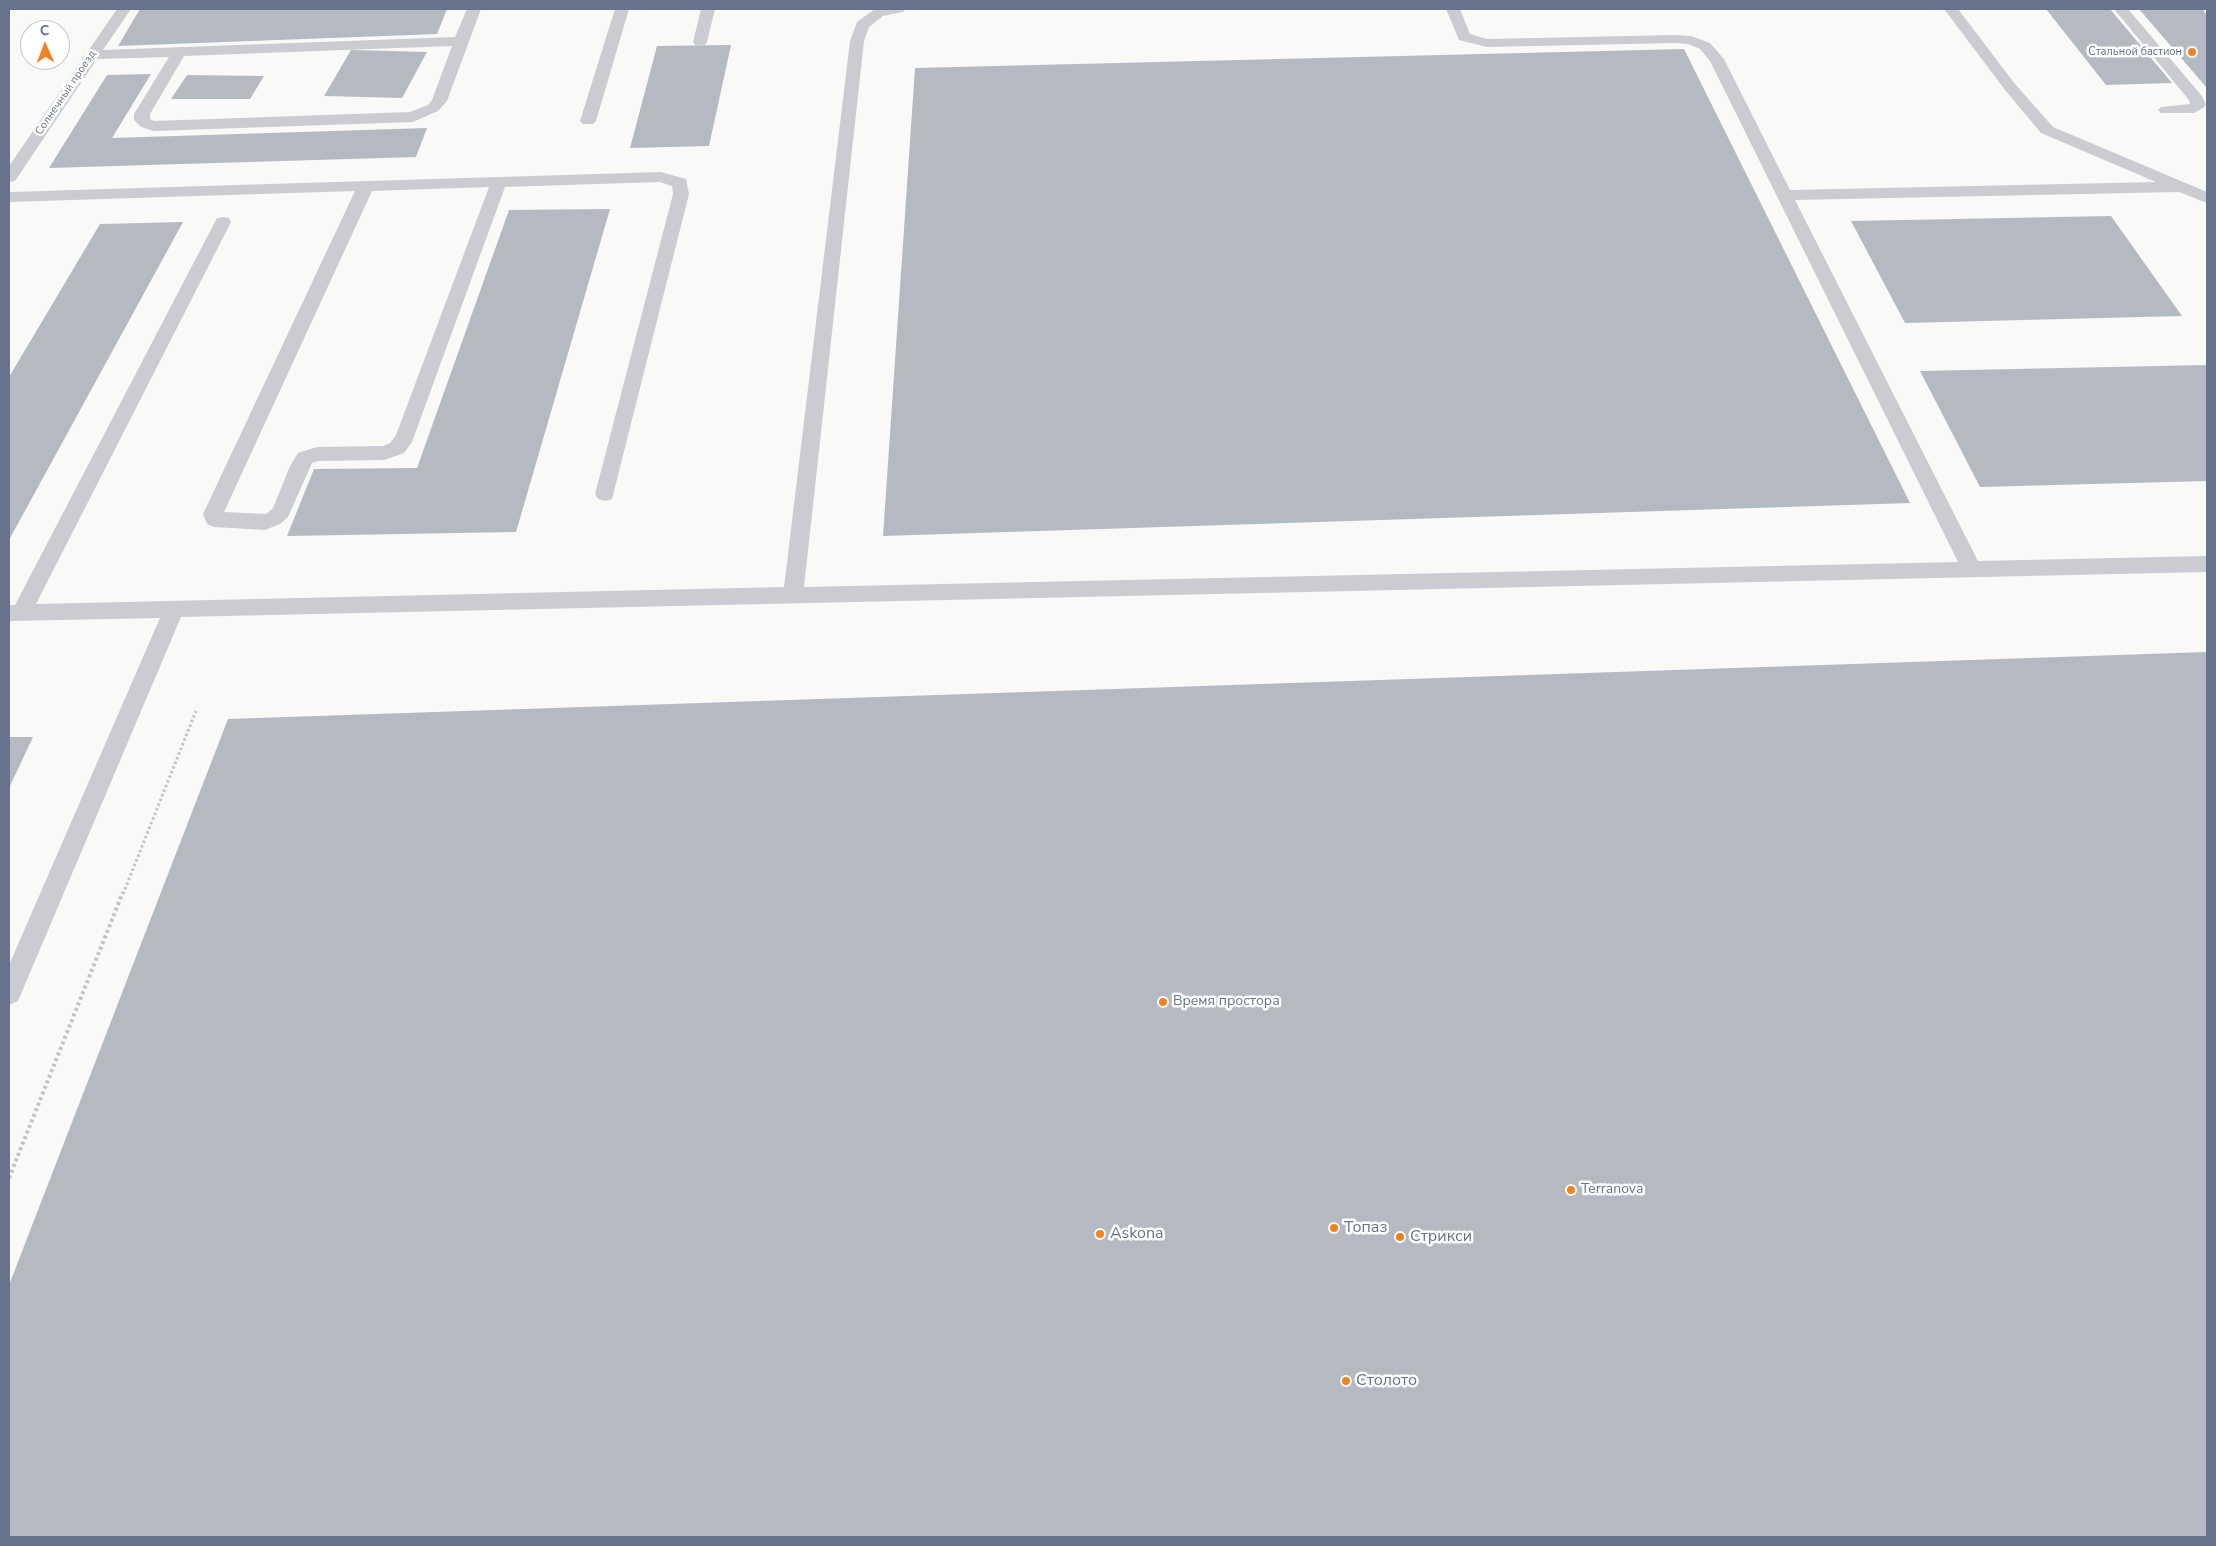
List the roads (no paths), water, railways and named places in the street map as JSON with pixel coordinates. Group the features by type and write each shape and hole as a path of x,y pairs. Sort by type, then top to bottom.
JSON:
{"lane":[{"name":"Солнечный проезд","path":"9,177 124,9"},
{"path":"179,52 142,114 142,120 146,124 154,126 413,117 428,111 439,101 474,9"},
{"path":"588,121 622,9"},
{"path":"700,42 708,9"},
{"path":"793,595 857,41 862,24 879,12 898,9"},
{"path":"1453,9 1464,37 1487,43 1675,39 1691,40 1705,46 1717,59 1972,569"},
{"path":"1951,9 2010,87 2047,130 2207,198"},
{"path":"2121,9 2207,111"},
{"path":"92,55 461,41"},
{"path":"2166,110 2194,108 2198,105 2197,99"},
{"path":"9,197 661,177 680,183 681,194 605,494"},
{"path":"366,186 213,514 214,520 265,522 273,518 281,512 305,458 317,454 384,453 397,448 405,437 499,182"},
{"path":"1784,195 2182,187"},
{"path":"222,222 15,613 2207,564"},
{"path":"9,993 174,609"}],"place":[{"name":"Стальной бастион","path":"2192,52"},
{"name":"Время простора","path":"1163,1002"},
{"name":"Terranova","path":"1571,1190"},
{"name":"Топаз","path":"1334,1228"},
{"name":"Askona","path":"1100,1234"},
{"name":"Стрикси","path":"1400,1237"},
{"name":"Столото","path":"1346,1381"}]}
